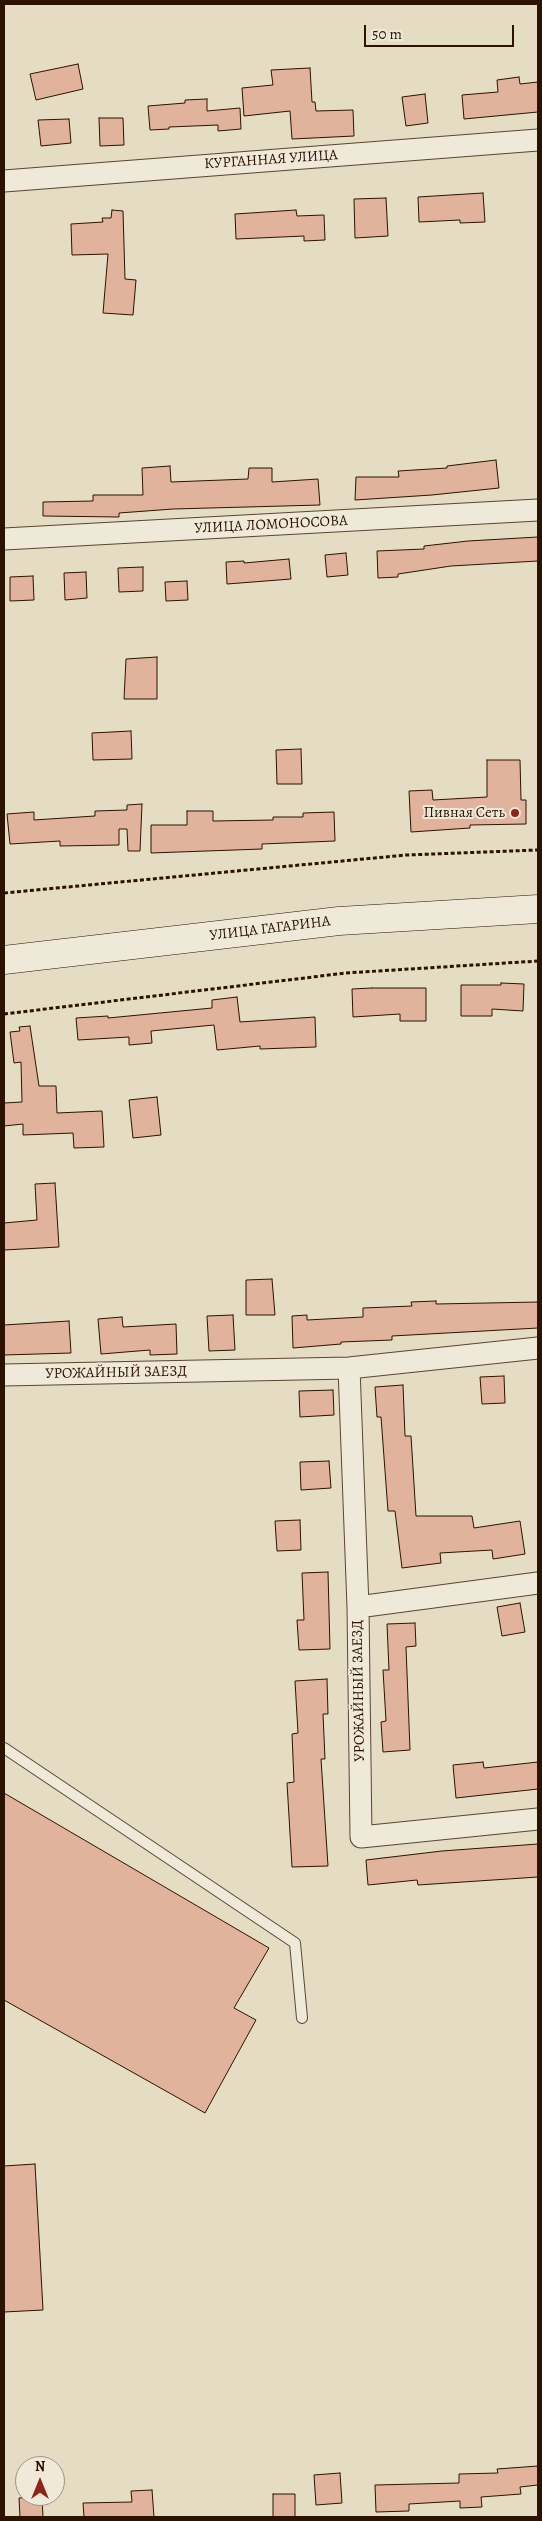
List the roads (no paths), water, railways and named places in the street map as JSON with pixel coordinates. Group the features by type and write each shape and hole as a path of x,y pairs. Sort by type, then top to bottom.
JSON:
{"main road":[{"name":"УЛИЦА ГАГАРИНА","path":"4,960 339,921 538,909"}],"street":[{"name":"КУРГАННАЯ УЛИЦА","path":"4,181 538,140"},
{"name":"УЛИЦА ЛОМОНОСОВА","path":"4,539 538,510"},
{"name":"УРОЖАЙНЫЙ ЗАЕЗД","path":"4,1375 349,1368 538,1348"},
{"name":"УРОЖАЙНЫЙ ЗАЕЗД","path":"349,1368 358,1607 361,1837 538,1819"},
{"path":"358,1607 538,1583"}],"lane":[{"path":"4,1748 295,1943 302,2018"}],"place":[{"name":"Пивная Сеть","path":"515,813"}]}
